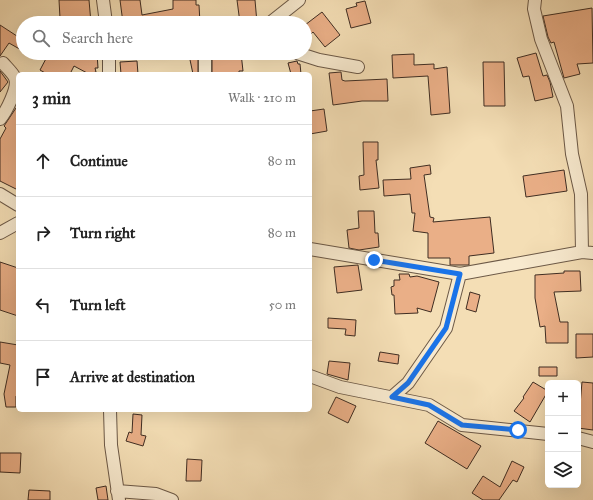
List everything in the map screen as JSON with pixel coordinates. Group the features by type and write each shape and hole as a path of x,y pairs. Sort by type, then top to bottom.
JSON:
{"street":[{"path":"103,0 105,16"},
{"path":"279,16 299,0"},
{"path":"312,249 460,274 588,253 581,194 572,154 567,106 541,39 534,9 535,0"},
{"path":"312,58 358,67"},
{"path":"109,60 109,72"},
{"path":"205,72 206,60"},
{"path":"0,119 16,86 15,78 3,63"},
{"path":"0,194 16,204"},
{"path":"0,233 16,224"},
{"path":"392,397 408,383 446,328 460,274"},
{"path":"312,377 340,387 429,405 462,425 545,434"},
{"path":"110,412 111,445 118,495 156,494 172,500"},
{"path":"581,439 593,442"}],"building":[{"path":"59,0 89,0 90,16 60,16"},
{"path":"120,0 140,0 142,15 173,9 173,0 196,0 196,5 199,5 200,16 122,16"},
{"path":"237,0 255,0 256,16 239,16"},
{"path":"365,1 371,23 351,28 346,9 357,6 356,3"},
{"path":"592,8 593,63 577,64 580,74 564,78 554,42 551,43 548,37 543,16"},
{"path":"322,12 340,35 325,47 313,32 312,33 312,20"},
{"path":"0,25 16,35 16,47 9,43 0,56"},
{"path":"536,53 543,76 547,75 550,82 553,97 535,101 529,76 523,77 517,58"},
{"path":"414,54 414,65 434,64 434,69 447,67 450,113 431,115 428,76 393,78 392,55"},
{"path":"45,60 97,60 98,68 95,68 96,72 85,72 74,66 71,72 44,72 40,70"},
{"path":"190,60 198,60 198,72 193,72"},
{"path":"212,60 242,60 243,71 212,72"},
{"path":"137,61 138,72 121,72 120,62"},
{"path":"297,61 298,64 300,64 301,72 290,72 288,63"},
{"path":"483,62 504,62 505,106 484,106"},
{"path":"0,71 8,82 0,92"},
{"path":"341,72 342,80 345,81 387,79 388,101 362,101 333,105 329,73"},
{"path":"16,108 16,189 0,181 0,139 6,128 4,126"},
{"path":"324,109 327,131 312,134 312,111"},
{"path":"363,142 378,142 378,160 376,160 379,188 360,190 359,176 364,175"},
{"path":"430,165 431,174 424,175 430,217 434,218 433,222 490,217 494,253 469,256 469,265 450,265 450,258 428,258 428,233 413,231 415,213 412,213 410,194 384,196 383,180 411,179 410,168"},
{"path":"564,170 567,191 526,197 523,176"},
{"path":"358,211 374,211 375,233 378,233 379,247 359,250 349,248 347,230 359,228"},
{"path":"0,262 16,267 16,315 0,310"},
{"path":"358,265 362,290 337,293 334,267"},
{"path":"564,271 580,271 581,291 554,292 560,322 568,322 568,343 546,343 545,326 540,327 535,298 535,275 564,273"},
{"path":"399,274 409,274 410,277 417,276 439,282 431,312 417,308 418,313 395,314 394,295 392,295 391,287 394,286 394,280 400,280"},
{"path":"470,292 480,295 476,312 466,309"},
{"path":"328,318 356,320 355,336 345,335 346,329 328,328"},
{"path":"576,334 593,334 593,357 576,358"},
{"path":"0,342 16,345 16,407 6,407 4,394 10,365 0,363"},
{"path":"380,352 399,355 398,364 378,361"},
{"path":"329,361 350,363 348,380 327,374"},
{"path":"539,367 557,367 557,376 539,376"},
{"path":"533,382 545,389 545,396 530,422 514,411 524,398 523,397"},
{"path":"582,382 593,383 593,430 581,428"},
{"path":"336,397 356,406 348,423 328,413"},
{"path":"133,414 142,415 141,435 146,436 143,446 126,441 129,432 132,433"},
{"path":"438,421 481,446 467,469 425,443"},
{"path":"0,453 21,453 20,473 0,472"},
{"path":"187,459 202,460 201,481 186,481"},
{"path":"512,461 524,467 517,482 513,480 499,500 483,500 472,493 483,476 500,487"},
{"path":"106,486 108,500 98,500 96,488"},
{"path":"29,490 50,491 50,500 28,500"}],"route":[{"path":"374,260 460,274 453,296 446,328 439,341 421,363 408,383 392,397 429,405 462,425 518,430"}]}
